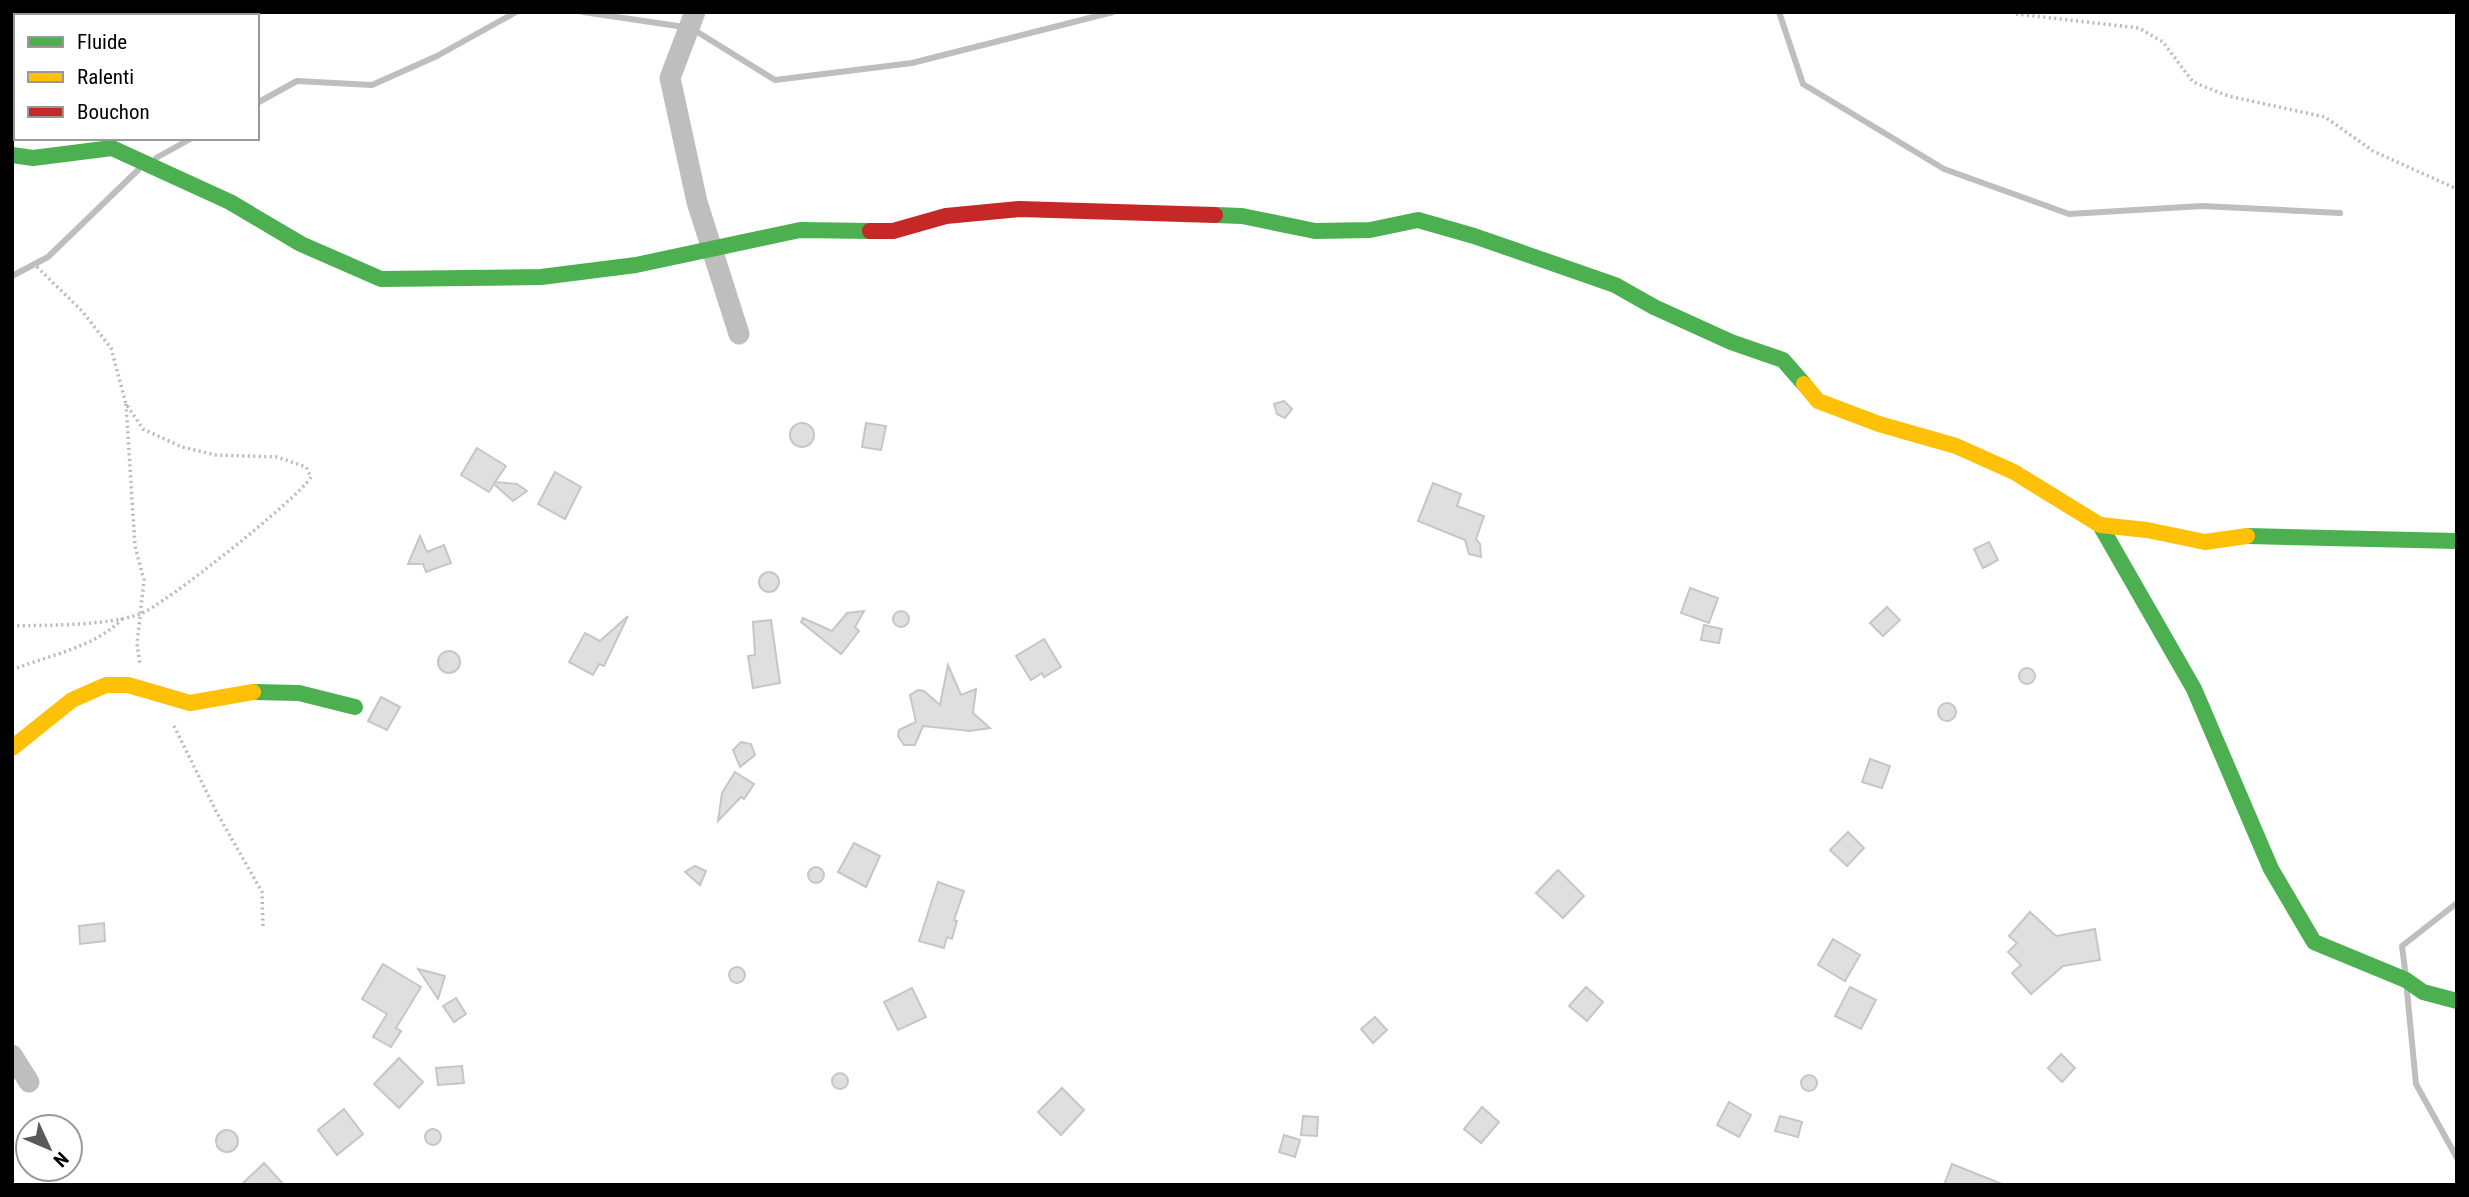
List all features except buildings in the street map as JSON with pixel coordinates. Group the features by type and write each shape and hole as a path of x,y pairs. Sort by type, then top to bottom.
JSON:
{"street":[{"path":"695,12 670,78 687,165 739,334"},
{"path":"12,155 33,158 112,148 230,202 301,244 382,279 541,277 636,265 800,230 893,231 946,216 1018,209 1242,216 1315,231 1370,230 1418,220 1474,236 1615,285 1654,307 1731,342 1783,360 1818,401 1879,424 1967,451 2014,472 2100,525 2147,530 2205,542 2250,535 2457,541"},
{"path":"2100,525 2194,689 2271,869 2314,942 2406,980 2423,992 2457,1001"},
{"path":"12,748 75,699 94,688 114,683 153,692 180,702 202,703 239,693 277,690 330,698 355,708"},
{"path":"12,1055 29,1082"}],"path":[{"path":"2016,14 2139,28 2163,42 2193,82 2228,96 2325,117 2373,151 2457,189"},
{"path":"34,264 82,311 111,348 126,404 135,546 144,580 137,644 141,667 153,692"},
{"path":"12,626 62,625 140,614 184,586 311,477 306,467 277,457 216,455 182,447 144,429 126,404"},
{"path":"12,670 73,649 113,629 125,616"},
{"path":"174,725 217,813 262,892 264,929"}],"waterway":[{"path":"259,102 297,81 372,85 437,56 516,12"},
{"path":"583,12 691,28 775,80 912,63 1113,12"},
{"path":"1779,12 1803,84 1944,169 2069,214 2202,206 2340,213"},
{"path":"156,158 188,140"},
{"path":"12,276 48,257 138,170"},
{"path":"2405,970 2402,946 2457,903"},
{"path":"2407,991 2416,1084 2457,1158"}],"traffic: fast":[{"path":"12,155 33,158 112,148 230,202 301,244 381,279 541,277 636,265 800,230 870,231"},
{"path":"1215,215 1242,216 1315,231 1370,230 1418,220 1474,236 1615,285 1654,307 1731,342 1783,360 1804,384"},
{"path":"2100,525 2194,689 2271,869 2314,942 2406,980 2423,992 2457,1001"},
{"path":"2247,536 2457,541"},
{"path":"253,692 299,693 355,707"}],"traffic: slow":[{"path":"1804,384 1818,401 1879,424 1956,446 2014,472 2100,525 2147,530 2205,542 2247,536"},
{"path":"12,748 72,700 106,685 128,685 190,703 253,692"}],"traffic: jam":[{"path":"870,231 893,231 946,216 1019,209 1215,215"}]}
